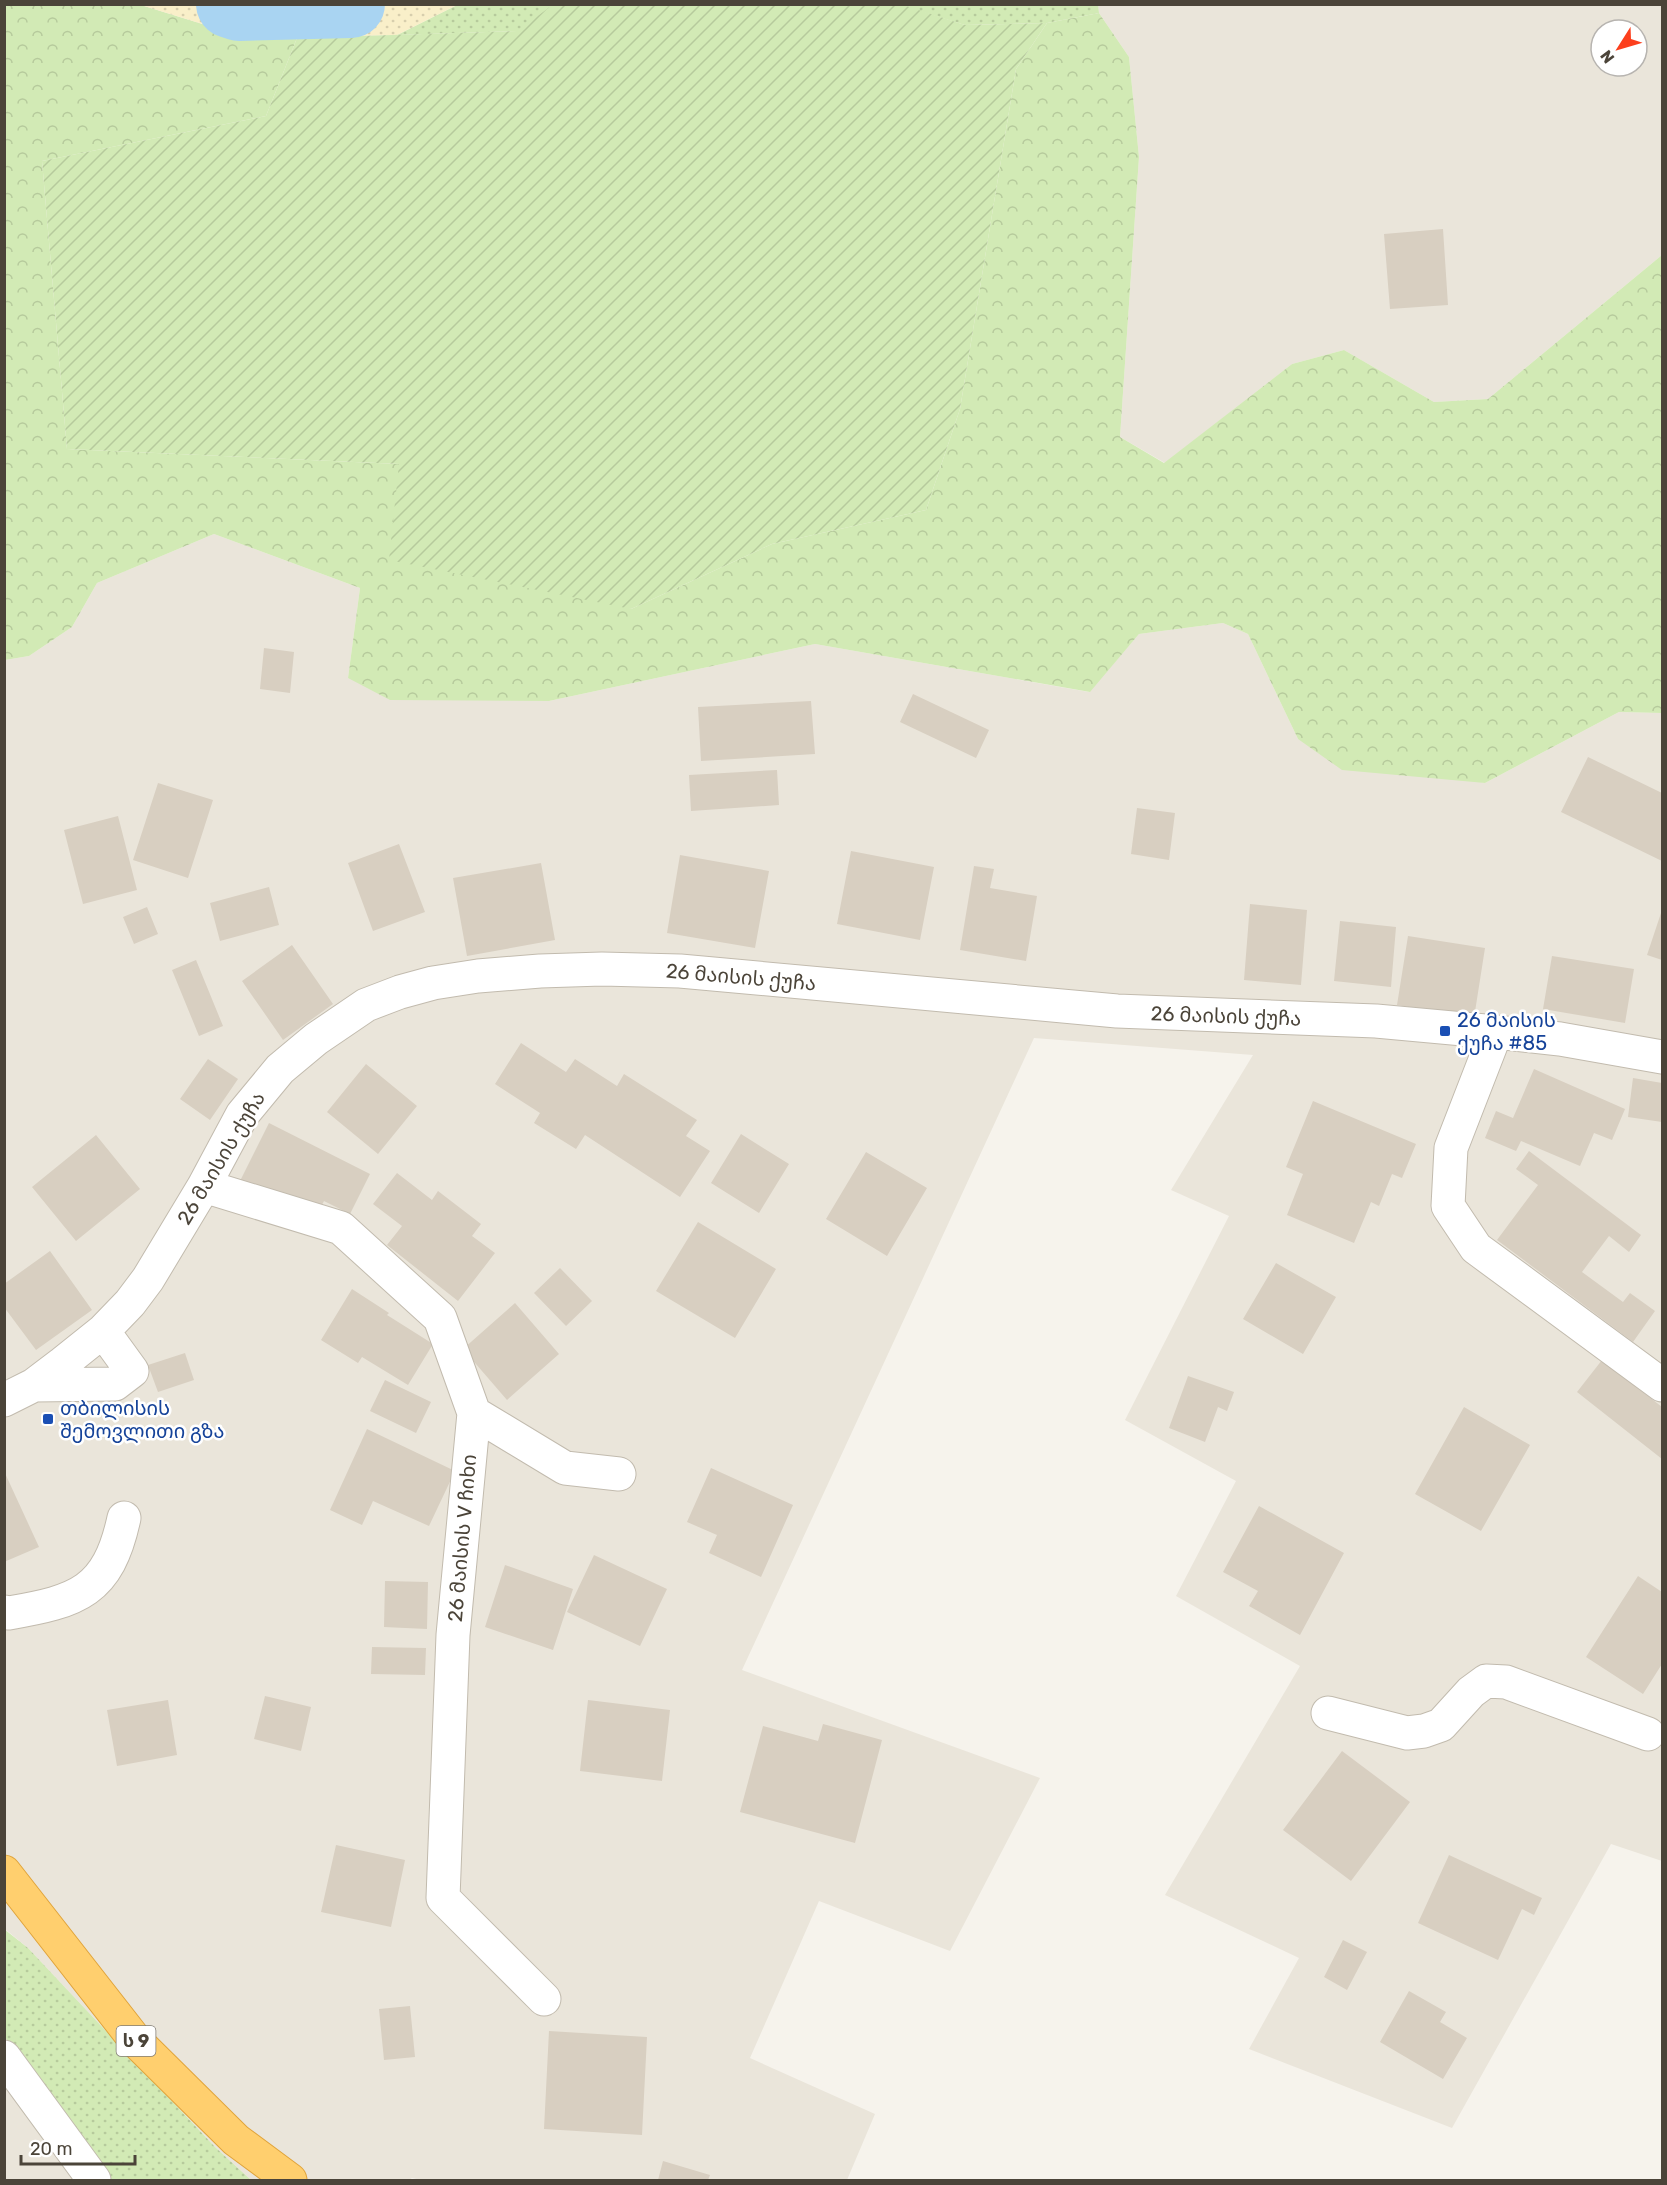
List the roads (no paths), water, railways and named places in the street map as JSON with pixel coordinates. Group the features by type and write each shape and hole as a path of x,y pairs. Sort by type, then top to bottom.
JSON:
{"highway":[{"name":"ს 9","path":"4,1872 136,2041 236,2140 290,2181"}],"street":[{"name":"26 მაისის ქუჩა","path":"4,1400 34,1385 103,1331 130,1303 148,1279 204,1186 242,1115 280,1069 316,1039 366,1005 433,983 478,976 602,969 680,971 1117,1011 1376,1021 1560,1040 1662,1057"},
{"path":"1496,1032 1451,1148 1448,1206 1476,1248 1662,1385"},
{"name":"26 მაისის V ჩიხი","path":"204,1186 341,1228 440,1318 474,1413 453,1635 443,1898 544,1999"},
{"path":"34,1385 115,1384 132,1371 103,1331"},
{"path":"474,1413 565,1468 619,1474"},
{"path":"4,1611 9,1613 54,1605 77,1596 104,1571 115,1552 124,1518"},
{"path":"1328,1713 1407,1733 1424,1731 1441,1725 1471,1692 1486,1682 1506,1683 1648,1734"},
{"path":"4,2057 94,2181"}],"waterway":[{"path":"230,4 239,7 351,4"}],"place":[{"name":"26 მაისის ქუჩა #85","path":"1445,1031"},
{"name":"თბილისის შემოვლითი გზა","path":"48,1419"}]}
